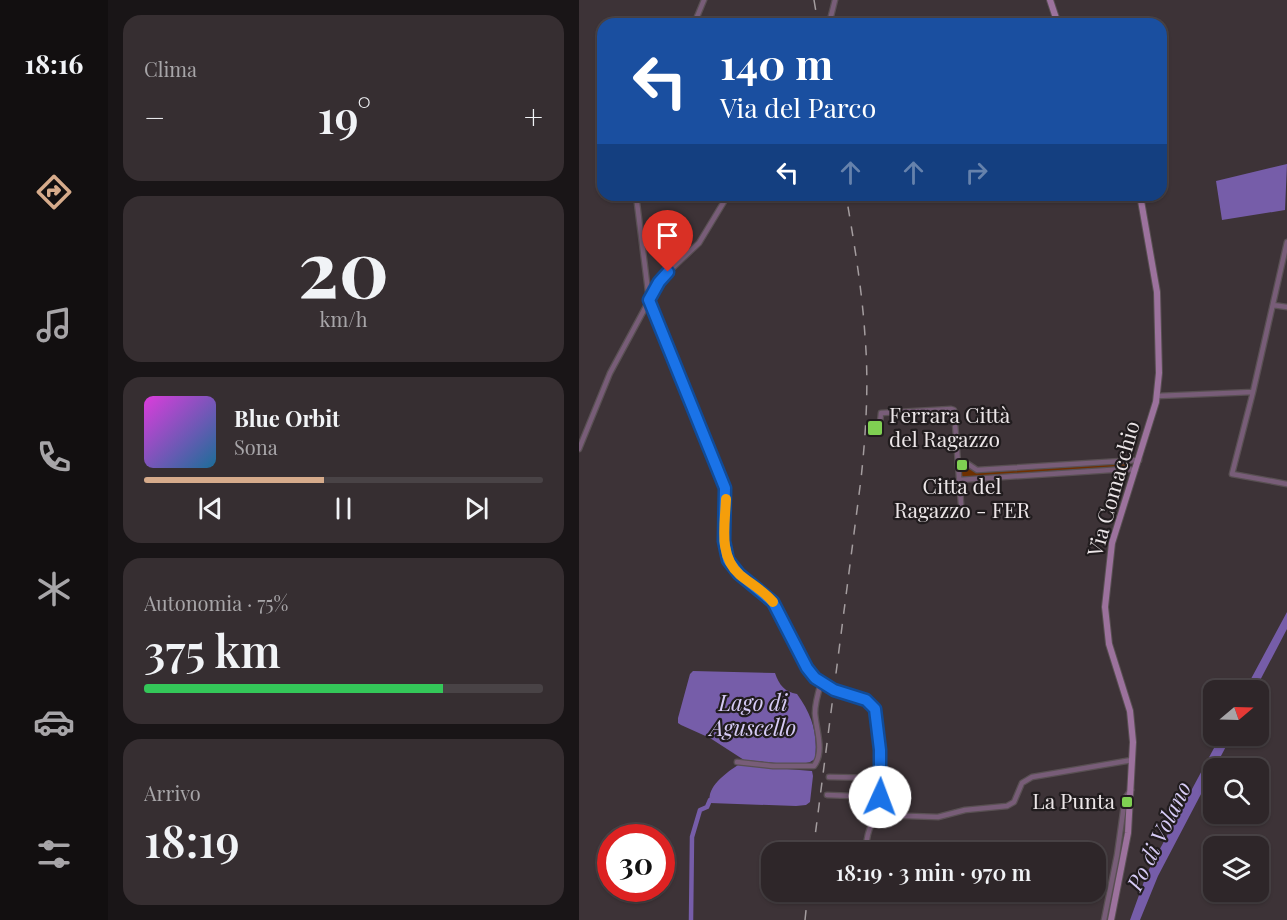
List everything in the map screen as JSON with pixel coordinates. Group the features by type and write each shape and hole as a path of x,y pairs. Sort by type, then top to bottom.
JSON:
{"main road":[{"path":"1050,0 1056,18"},
{"name":"Via Comacchio","path":"1111,920 1125,855 1132,760 1130,711 1109,644 1105,607 1112,543 1157,396 1159,362 1158,304 1141,201"}],"street":[{"path":"696,18 704,0"},
{"path":"830,18 835,0"},
{"path":"637,201 649,301 725,488 724,541 728,560 739,574 773,602 807,668 821,683 834,690 866,700 875,709 880,740 880,815"},
{"path":"579,449 606,383 652,294 662,279 699,243 724,201"},
{"path":"1287,242 1232,474 1287,484"},
{"path":"646,280 652,294"},
{"path":"647,287 652,294"},
{"path":"1273,305 1287,307"},
{"path":"1157,396 1253,392"},
{"path":"880,423 881,413 954,410 961,504"},
{"path":"958,462 965,462 977,470 1139,460"},
{"path":"959,480 1135,470"},
{"path":"737,762 773,766 814,766 819,752 815,713 821,683"},
{"path":"868,842 875,818 880,815 939,817 965,810 1007,806 1014,802 1022,783 1032,777 1132,760"},
{"path":"829,777 880,778"},
{"name":"Via Comacchio","path":"1104,920 1125,798 1131,790"},
{"path":"827,795 880,797"}],"shaded area":[{"path":"1126,462 1126,466 962,476 962,468 976,471"}],"water":[{"path":"1287,164 1285,210 1222,220 1216,181"},
{"path":"1287,612 1287,629 1260,680 1250,680"},
{"name":"Lago di Aguscello","path":"693,671 775,673 783,687 797,694 807,709 815,733 815,759 798,765 744,760 710,738 678,723 690,674"},
{"path":"1215,746 1226,746 1220,758 1209,758"},
{"path":"738,765 812,771 810,802 796,806 710,803 714,786"},
{"path":"1203,769 1203,790 1158,876 1140,920 1130,920 1147,873"}],"waterway":[{"path":"691,920 692,837 700,810 707,807 710,800"}],"railway":[{"path":"814,0 817,18"},
{"path":"814,842 866,426 867,372 864,318 847,201"},
{"path":"805,920 807,902"}],"slow traffic":[{"path":"726,499 724,541 728,560 739,574 773,602"}],"place":[{"name":"Ferrara Città del Ragazzo","path":"875,428"},
{"name":"Citta del Ragazzo - FER","path":"962,465"},
{"name":"La Punta","path":"1127,802"}],"route":[{"path":"668,272 659,282 649,300 725,488 724,541 728,560 739,574 773,602 791,633 807,668 815,678 834,690 870,702 875,709 881,760 880,797"}],"water label":[{"name":"Po di Volano","path":"1159,836"}]}
